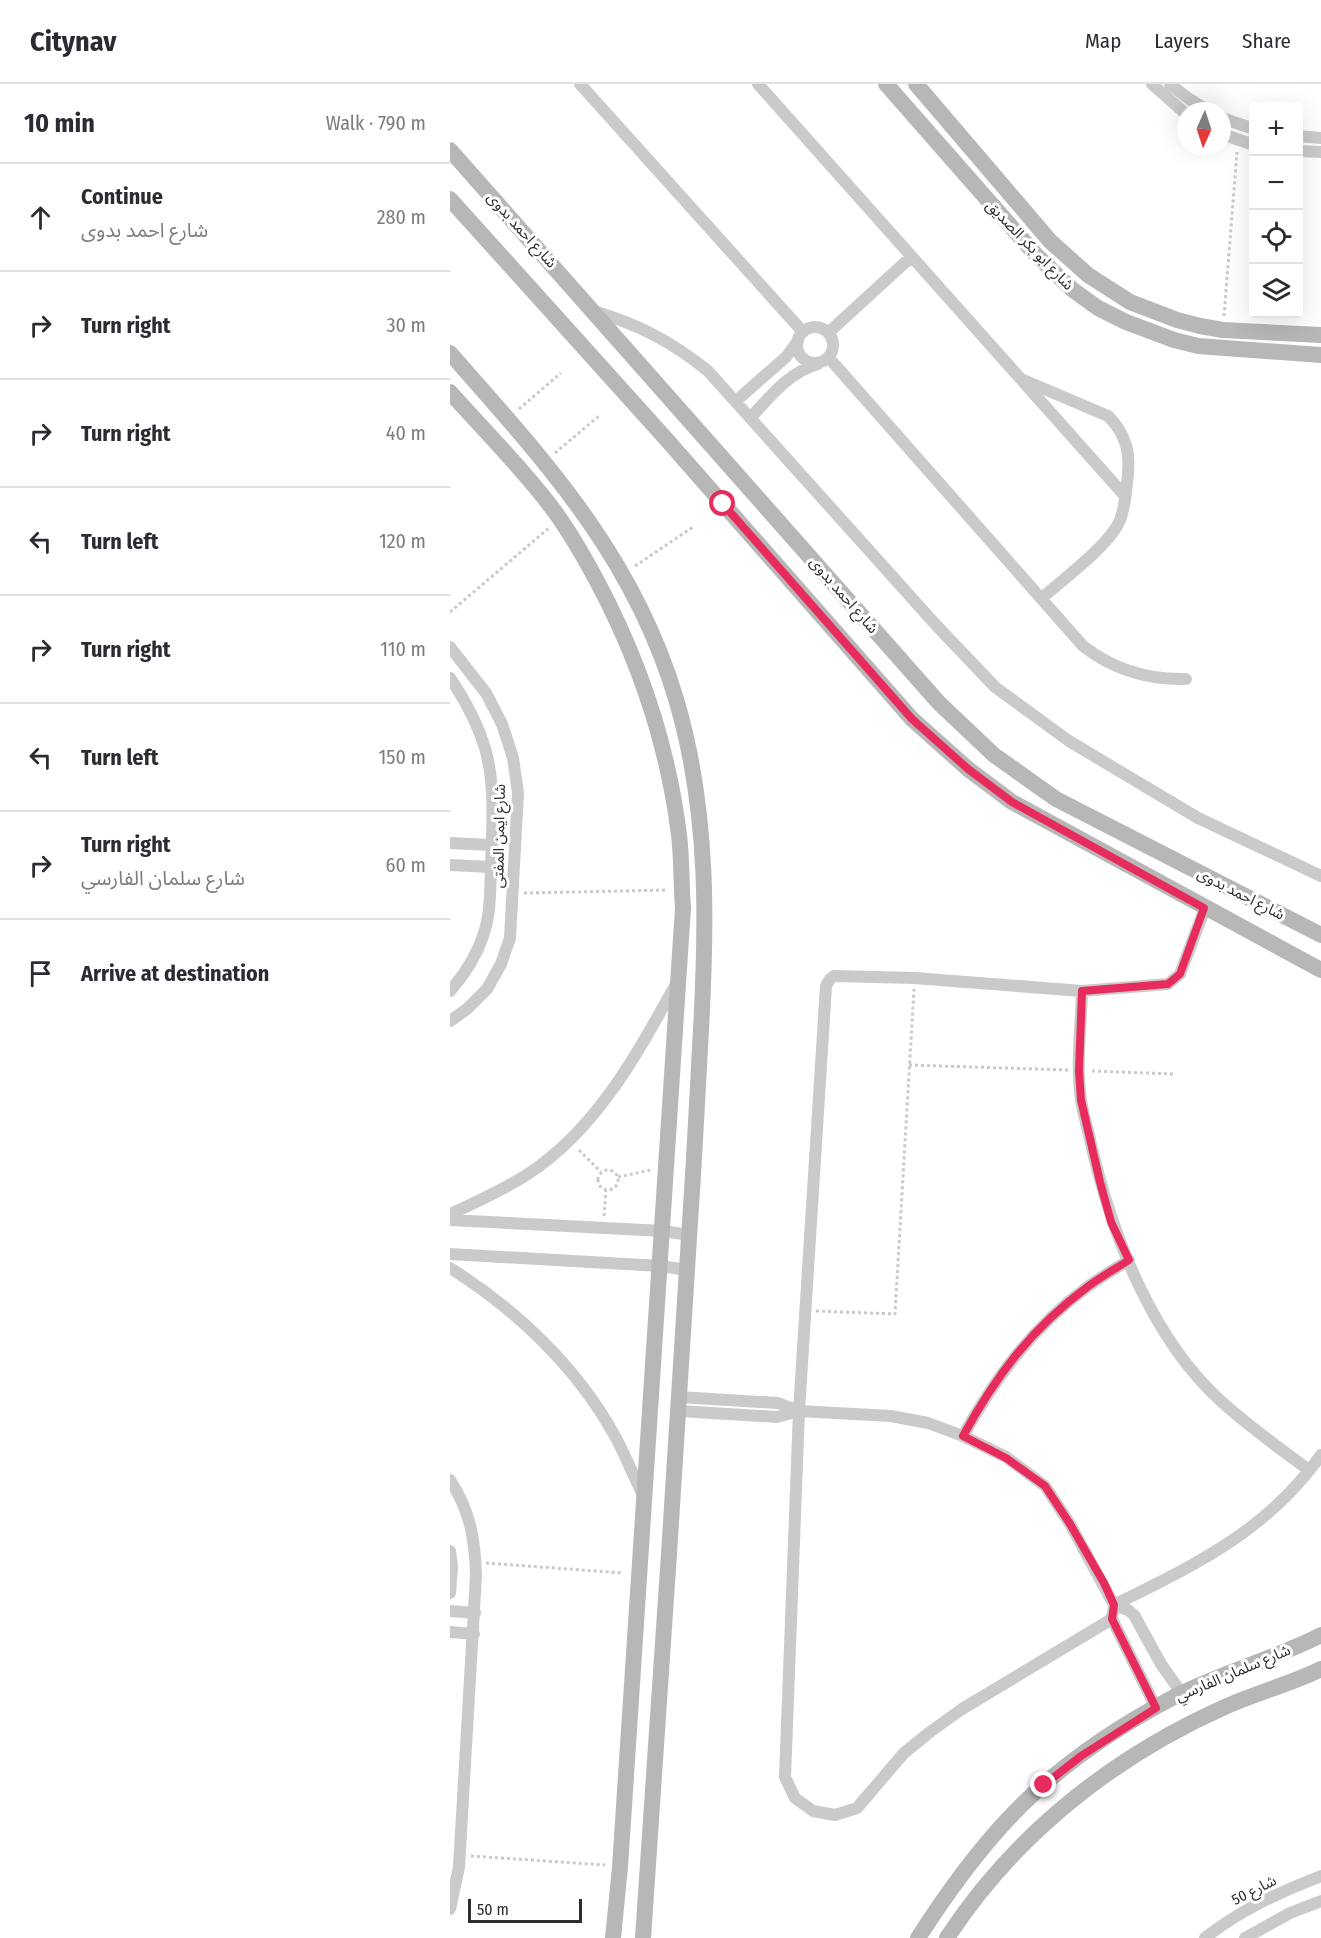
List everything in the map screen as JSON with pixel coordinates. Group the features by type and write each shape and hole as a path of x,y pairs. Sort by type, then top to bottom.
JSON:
{"street":[{"path":"580,84 800,336 800,356 808,362 818,364"},
{"path":"758,84 1125,496"},
{"name":"شارع ابو بكر الصديق","path":"916,84 1050,241 1088,275 1139,305 1177,320 1200,326 1223,330 1321,335"},
{"path":"1152,84 1177,106"},
{"path":"1170,84 1194,102"},
{"name":"شارع ابو بكر الصديق","path":"893,86 1037,256 1073,290 1098,308 1126,322 1174,340 1198,346 1321,355"},
{"path":"1231,121 1249,127"},
{"path":"1303,136 1321,138"},
{"path":"1231,138 1249,144"},
{"name":"شارع احمد بدوى","path":"450,150 939,703 994,755 1056,799 1321,935"},
{"path":"1303,151 1321,152"},
{"name":"شارع احمد بدوى","path":"450,199 667,440 912,719 968,769 1012,802 1321,970"},
{"path":"828,333 911,257"},
{"path":"594,311 625,320 655,334 708,371 928,616 995,687 1069,741 1198,818 1321,876"},
{"path":"736,402 786,357 800,336 817,327 828,333 834,344 829,358 808,366 792,376 750,418"},
{"path":"450,354 508,418 568,490 602,538 623,574 656,642 676,698 691,755 700,811 706,952 688,1269 643,1938"},
{"path":"829,358 1083,646 1107,662 1137,675 1161,679 1186,679"},
{"path":"1018,378 1107,416 1117,425 1128,449 1125,496 1119,522 1112,533 1042,598"},
{"path":"450,392 549,504 587,563 613,611 635,661 653,712 667,764 679,836 683,908 620,1867 613,1938"},
{"name":"شارع ايمن المفتى","path":"450,647 486,693 502,724 513,758 518,793 510,938 501,964 487,988 467,1009 450,1021"},
{"name":"شارع ايمن المفتى","path":"450,678 463,697 486,750 491,778 492,845 490,908 484,934 462,978 450,991"},
{"path":"450,843 492,845"},
{"path":"450,865 491,867"},
{"path":"1112,1619 962,1709 930,1732 904,1753 857,1808 836,1815 813,1811 795,1798 785,1777 799,1411 827,982 834,976 915,978 1082,991 1168,984 1175,980 1184,964 1204,908"},
{"path":"450,1214 486,1198 529,1173 569,1140 608,1097 644,1042 678,980"},
{"path":"1082,991 1079,1071 1081,1100 1111,1222 1146,1300 1168,1337 1193,1371 1222,1403 1309,1470"},
{"path":"450,1220 689,1235"},
{"path":"450,1254 688,1269"},
{"path":"963,1436 987,1393 1016,1354 1049,1318 1087,1287 1129,1260"},
{"path":"450,1268 482,1288 533,1331 578,1382 615,1437 644,1498"},
{"path":"679,1404 777,1417 799,1411 891,1416 928,1424 963,1436 1006,1458 1045,1486 1070,1524 1114,1605 1112,1619 1156,1708"},
{"path":"1114,1605 1218,1551 1271,1512 1321,1455"},
{"path":"450,1480 470,1520 476,1547 474,1634 460,1855 450,1909"},
{"path":"450,1551 452,1567 450,1593"},
{"path":"1114,1605 1134,1615 1161,1664 1182,1694"},
{"path":"450,1611 475,1613"},
{"path":"450,1632 474,1634"},
{"name":"شارع سلمان الفارسي","path":"918,1938 979,1852 1009,1817 1081,1756 1182,1694 1321,1635"},
{"name":"شارع سلمان الفارسي","path":"947,1938 963,1912 1000,1866 1042,1824 1100,1778 1162,1738 1229,1705 1299,1680 1321,1669"},
{"path":"1299,1680 1321,1678"},
{"name":"شارع 50","path":"1205,1938 1235,1916 1281,1892 1321,1876"},
{"path":"1245,1938 1290,1913 1321,1900"}],"path":[{"path":"1223,330 1238,141"},
{"path":"508,418 561,374"},
{"path":"545,462 599,416"},
{"path":"450,612 560,519"},
{"path":"623,574 693,526"},
{"path":"513,894 682,889"},
{"path":"806,1310 895,1314 915,978"},
{"path":"909,1065 1174,1074"},
{"path":"569,1140 601,1172"},
{"path":"618,1177 666,1167"},
{"path":"606,1191 597,1182 599,1174 605,1170 613,1171 618,1177"},
{"path":"606,1191 616,1187 618,1177"},
{"path":"603,1228 606,1191"},
{"path":"476,1562 639,1574"},
{"path":"460,1855 620,1867"}],"route":[{"path":"723,504 912,719 968,769 1012,802 1204,908 1180,974 1175,980 1168,984 1082,991 1079,1071 1081,1100 1111,1222 1129,1260 1087,1287 1049,1318 1016,1354 987,1393 963,1436 1006,1458 1045,1486 1104,1583 1114,1605 1112,1619 1156,1708 1120,1729 1044,1785"}]}
